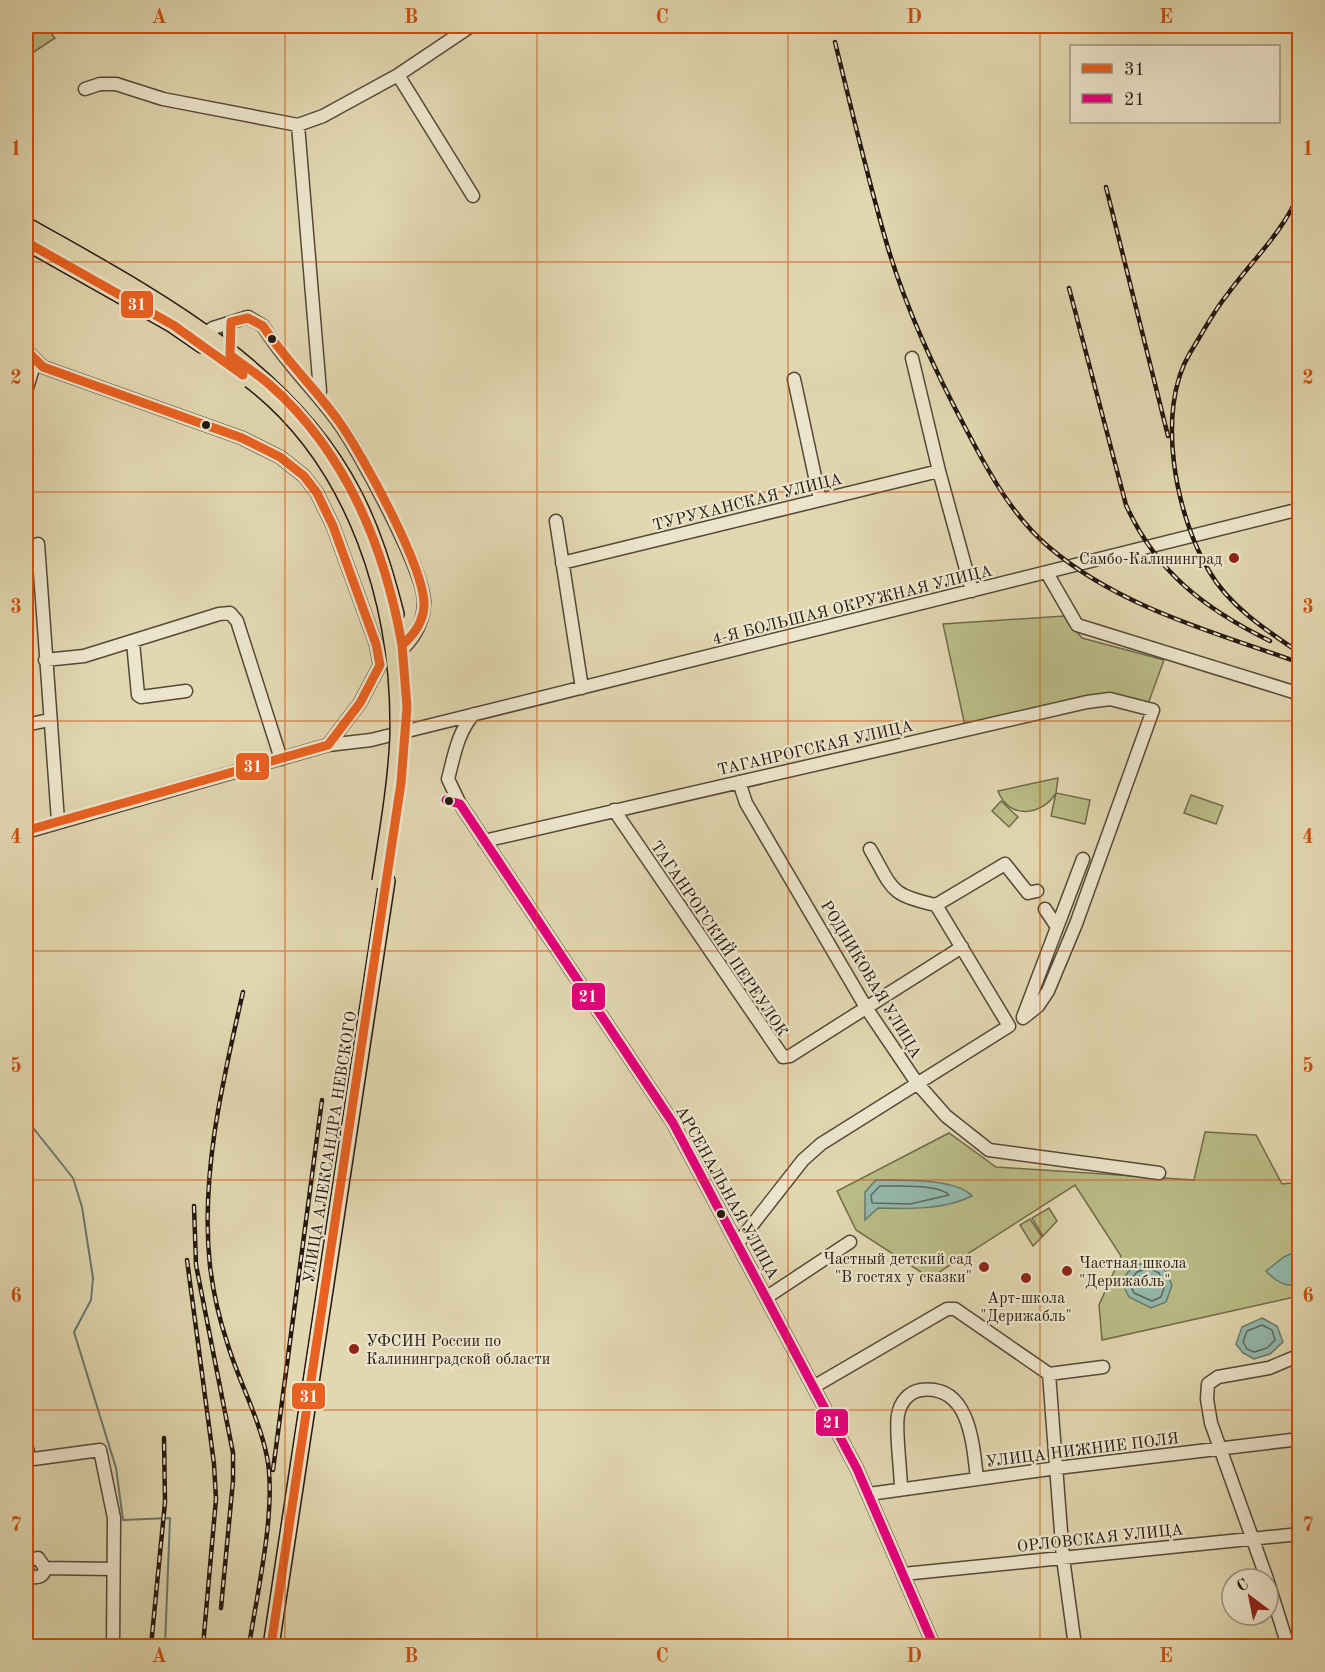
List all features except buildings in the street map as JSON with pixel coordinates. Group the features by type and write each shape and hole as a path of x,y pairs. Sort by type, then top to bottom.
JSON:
{"main road":[{"path":"26,225 140,290 204,334 253,377"},
{"path":"26,242 173,325 253,377"},
{"name":"УЛИЦА АЛЕКСАНДРА НЕВСКОГО","path":"253,377 299,416 332,456 353,493 368,526 391,595 404,661 407,706 400,794 384,881 271,1647"},
{"path":"264,1647 384,881"}],"street":[{"path":"85,89 100,84 116,84 163,99 297,125 323,116 398,75 471,26"},
{"path":"398,75 474,196"},
{"path":"297,125 320,391 317,395"},
{"path":"26,832 328,745 360,703 379,660 399,648 415,633 424,604 401,538 349,438 263,326 255,319 248,317 231,322 204,334"},
{"path":"230,355 228,331 231,322"},
{"path":"26,350 35,362 43,367 242,438 280,457 303,476 316,493 333,526 379,660"},
{"path":"291,364 302,368 312,362 316,356"},
{"path":"912,358 939,471 972,591"},
{"path":"26,391 35,362"},
{"path":"794,379 820,500"},
{"name":"ТУРУХАНСКАЯ УЛИЦА","path":"562,563 939,471"},
{"name":"4-Я БОЛЬШАЯ ОКРУЖНАЯ УЛИЦА","path":"328,745 371,740 1299,509"},
{"path":"556,521 582,688"},
{"path":"38,544 48,720 58,821"},
{"path":"1047,573 1077,625 1299,694"},
{"path":"45,660 84,656 219,614 230,613 237,621 281,759"},
{"path":"134,642 138,694 141,697 186,691"},
{"name":"ТАГАНРОГСКАЯ УЛИЦА","path":"484,841 1087,702 1110,699 1153,710 1076,924 1048,991 1038,1006 1023,1018"},
{"name":"АРСЕНАЛЬНАЯ УЛИЦА","path":"474,714 463,729 448,779 460,804 649,1084 815,1386 869,1494 934,1647"},
{"path":"26,725 48,720"},
{"name":"РОДНИКОВАЯ УЛИЦА","path":"739,782 746,803 867,1009 917,1083 946,1116 989,1150 1159,1173"},
{"name":"ТАГАНРОГСКИЙ ПЕРЕУЛОК","path":"614,810 783,1057 790,1056 867,1009 962,947"},
{"path":"870,849 894,890 905,898 936,905 1005,864 1024,889 1028,892 1037,891"},
{"path":"738,1243 803,1160 815,1149 1023,1018 1083,859"},
{"path":"936,905 1009,1026"},
{"path":"1045,909 1057,927"},
{"path":"767,1297 850,1242"},
{"path":"815,1386 940,1312 954,1309 1048,1374 1103,1367"},
{"path":"1263,1567 1211,1423 1207,1399 1208,1384 1212,1379 1269,1368 1299,1355"},
{"path":"1048,1374 1063,1558 1075,1647"},
{"path":"901,1489 897,1416 904,1399 914,1391 930,1389 944,1393 960,1406 970,1427 977,1479"},
{"name":"УЛИЦА НИЖНИЕ ПОЛЯ","path":"869,1494 1057,1468 1299,1439"},
{"path":"26,1445 28,1460 100,1450 114,1518 113,1647"},
{"name":"ОРЛОВСКАЯ УЛИЦА","path":"903,1574 1299,1534"},
{"path":"26,1569 29,1560 38,1558 45,1568 112,1569"},
{"path":"1280,1622 1288,1647"}],"green space":[{"path":"26,26 45,26 55,38 26,57"},
{"path":"1064,616 1082,638 1164,660 1148,704 1102,694 965,726 943,624"},
{"path":"1058,778 1056,793 1043,806 1026,812 1010,807 998,791"},
{"path":"1056,793 1090,800 1085,824 1051,816"},
{"path":"1191,795 1223,806 1216,824 1184,813"},
{"path":"1001,801 1018,817 1009,827 992,811"},
{"path":"1205,1132 1256,1135 1282,1184 1299,1182 1299,1296 1102,1340 1099,1305 1121,1256 1075,1185 930,1278 856,1230 837,1191 949,1133 996,1167 1194,1180"},
{"path":"1049,1208 1057,1221 1043,1236 1032,1218"},
{"path":"1030,1219 1042,1237 1033,1246 1020,1225"}],"water":[{"path":"876,1180 941,1183 964,1190 972,1196 938,1206 878,1208 865,1220 865,1192"},
{"path":"1299,1250 1299,1284 1281,1283 1266,1271 1284,1257"},
{"path":"1149,1262 1164,1268 1172,1285 1166,1302 1151,1308 1129,1297 1121,1281 1133,1266"},
{"path":"1262,1318 1277,1326 1283,1342 1270,1354 1254,1359 1243,1353 1236,1344 1242,1327"}],"waterway":[{"path":"26,1119 73,1178 82,1207 93,1278 91,1300 74,1332 116,1468 123,1520 170,1518 165,1646"}],"railway":[{"path":"835,42 874,197 904,295 955,409 984,463 1013,508 1050,548 1107,587 1138,603 1202,629 1300,663"},
{"path":"1106,187 1168,436"},
{"path":"1300,191 1285,220 1222,302 1190,353 1179,377 1172,433 1179,493 1187,522 1209,571 1217,584 1238,607 1300,653"},
{"path":"1069,288 1126,505 1138,529 1152,550 1185,586 1224,616 1270,641"},
{"path":"243,992 215,1128 208,1197 208,1232 211,1275 219,1314 267,1457 270,1501 268,1525 249,1646"},
{"path":"273,1470 322,1100"},
{"path":"194,1206 196,1265 233,1453 233,1481 221,1608"},
{"path":"187,1260 214,1464 216,1499 203,1646"},
{"path":"151,1646 165,1502 164,1438"}],"transit line":[{"name":"31","path":"26,242 173,325 243,375"},
{"name":"31","path":"248,318 263,326 340,423 391,513 415,567 422,589 424,606 417,628 402,645 395,609 373,538 341,471 297,411 265,381 230,355 231,322 248,318"},
{"name":"31","path":"26,350 43,367 242,438 280,457 304,476 317,493 333,526 376,644 380,665 360,703 328,745 32,829"},
{"name":"31","path":"271,1646 401,783 407,707 402,645"},
{"name":"21","path":"446,800 460,804 673,1123 857,1469 934,1646"}],"place":[{"name":"Самбо-Калининград","path":"1234,558"},
{"name":"Частный детский сад \"В гостях у сказки\"","path":"984,1267"},
{"name":"Частная школа \"Дерижабль\"","path":"1067,1271"},
{"name":"Арт-школа \"Дерижабль\"","path":"1026,1278"},
{"name":"УФСИН России по Калининградской области","path":"354,1349"}]}
